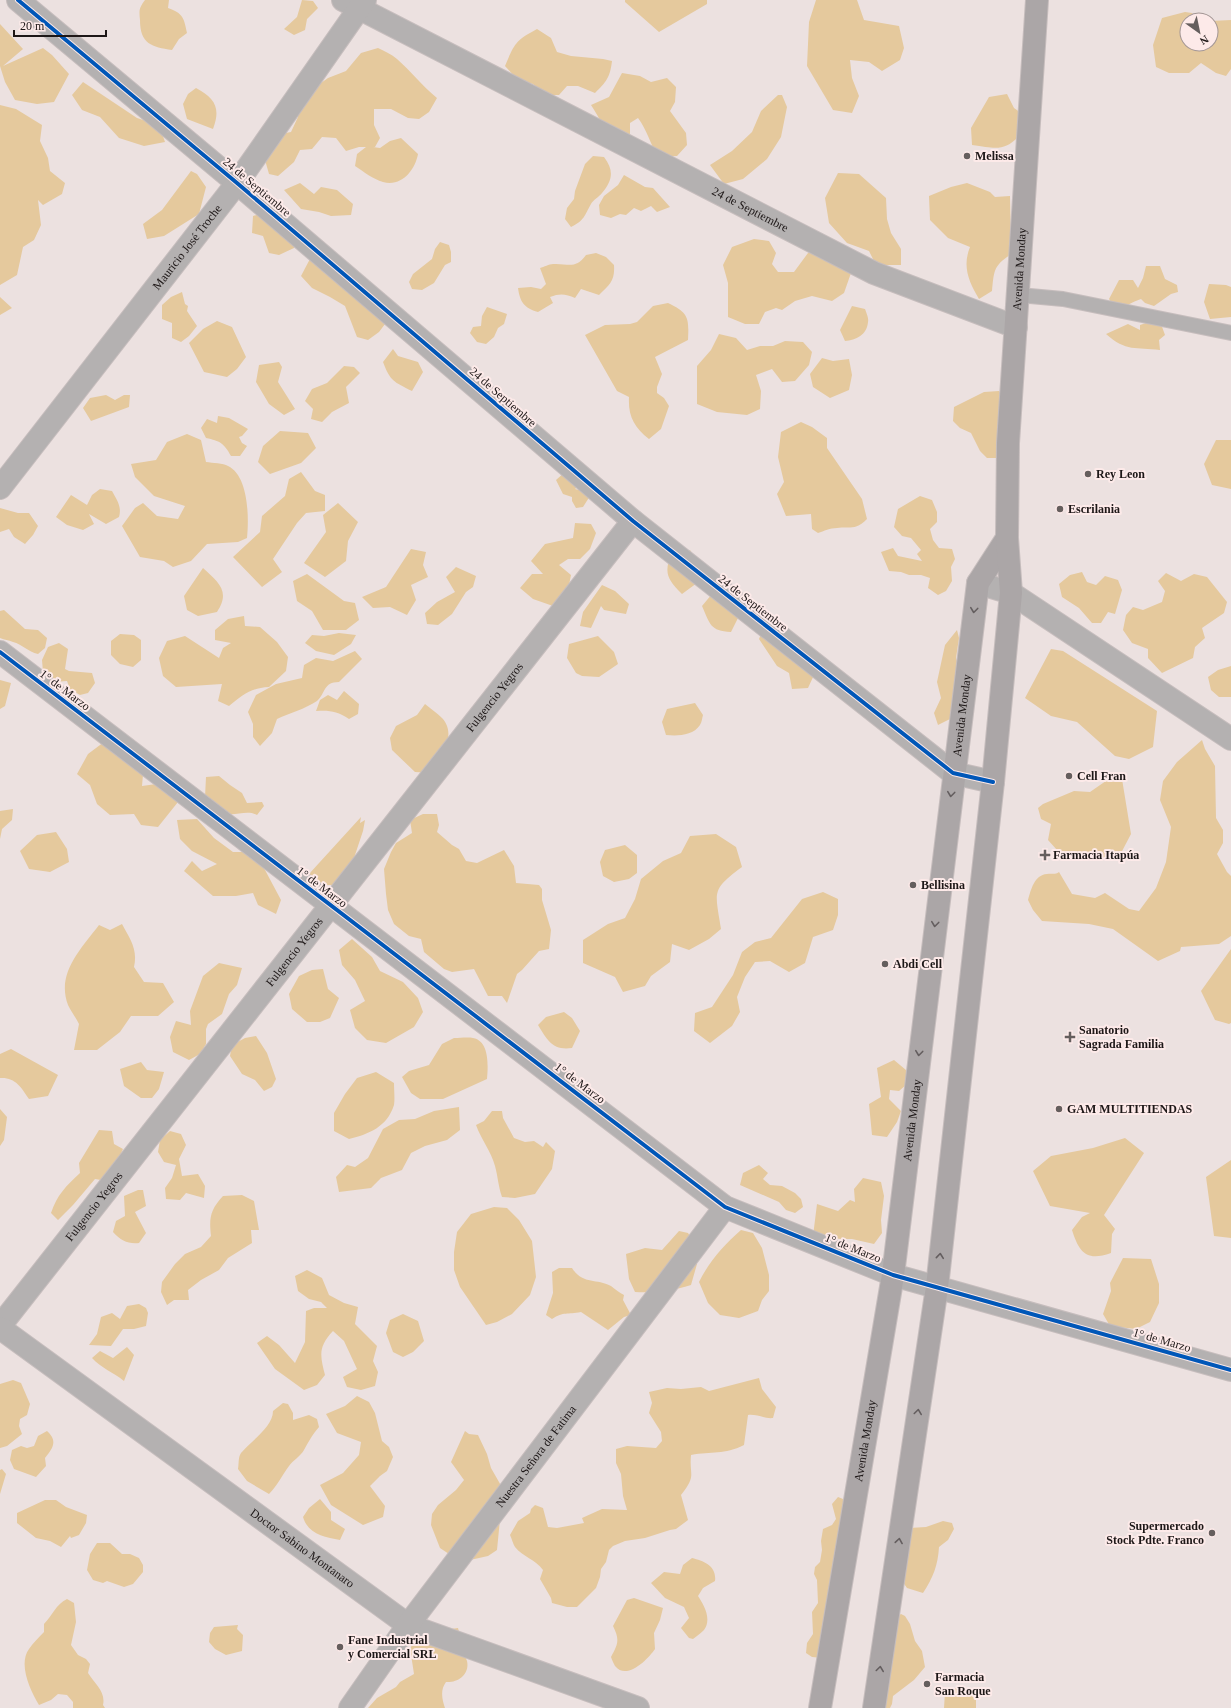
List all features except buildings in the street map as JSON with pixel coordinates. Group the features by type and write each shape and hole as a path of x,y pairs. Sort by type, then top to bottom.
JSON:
{"main road":[{"name":"Avenida Monday","path":"874,1708 937,1287 993,782 1011,593 1007,538 1008,443 1037,0"},
{"name":"Avenida Monday","path":"820,1708 892,1275 978,583 1007,538"}],"street":[{"name":"24 de Septiembre","path":"18,0 237,183 633,521 954,773 993,782"},
{"name":"24 de Septiembre","path":"355,3 874,273 1016,327"},
{"name":"Mauricio José Troche","path":"0,488 237,183 355,3"},
{"name":"Fulgencio Yegros","path":"0,1327 633,521"},
{"path":"978,583 1011,593 1231,739"},
{"name":"1° de Marzo","path":"0,652 726,1207 892,1275 1231,1370"},
{"name":"Nuestra Señora de Fatima","path":"350,1708 408,1626 726,1207"},
{"name":"Doctor Sabino Montanaro","path":"0,1327 408,1626 638,1708"}],"lane":[{"path":"1018,295 1063,299 1231,333"}],"shaded area":[{"path":"145,0 169,0 168,8 177,12 182,17 187,33 179,39 172,50 153,46 148,43 142,34 140,11"},
{"path":"302,0 313,1 318,8 307,19 305,30 294,35 284,29 297,17"},
{"path":"625,0 707,0 707,4 659,32 625,2"},
{"path":"816,0 857,0 864,20 899,26 904,48 900,60 882,71 869,62 850,60 852,78 859,96 852,113 833,110 807,66 809,22"},
{"path":"1179,14 1179,52 1219,52 1219,21 1231,20 1231,69 1226,76 1216,73 1201,63 1189,73 1169,73 1156,67 1153,45 1162,18"},
{"path":"0,24 23,49 3,66 43,48 52,55 69,74 54,102 37,104 15,100 5,82 0,66"},
{"path":"537,29 551,38 557,52 571,56 612,61 610,72 602,86 595,93 578,86 567,86 559,95 546,95 533,84 518,80 505,66 516,43"},
{"path":"378,48 397,59 426,89 437,98 429,112 419,119 408,118 391,109 374,109 374,125 380,138 375,147 373,147 380,148 390,141 401,138 418,154 411,171 402,180 396,182 390,183 379,181 355,166 357,154 366,147 359,147 346,151 336,138 322,137 312,149 300,150 294,162 278,176 269,174 263,153 275,135 291,132 298,117 293,103 328,78 346,71 361,53"},
{"path":"622,73 640,76 651,82 667,78 676,87 675,102 670,111 686,133 687,145 677,156 658,157 644,127 638,118 630,123 630,135 617,144 606,130 591,105 609,97"},
{"path":"83,82 137,118 159,125 165,142 144,146 119,138 100,117 82,110 72,95"},
{"path":"196,88 208,96 215,104 216,115 213,129 187,119 183,104 188,94"},
{"path":"1007,94 1014,108 1024,115 1025,130 1012,142 1002,147 996,148 972,145 971,128 989,97"},
{"path":"778,95 782,95 787,107 781,137 767,159 743,179 724,184 710,165 732,151 752,132 761,111"},
{"path":"0,105 16,109 42,125 40,141 48,158 50,171 65,183 62,194 43,205 38,200 41,225 34,240 23,247 17,275 0,285"},
{"path":"593,156 604,157 611,171 610,179 606,188 592,203 582,220 571,227 565,219 567,208 574,199 575,191 585,164"},
{"path":"191,171 197,174 206,187 199,214 164,236 147,239 143,224 162,210"},
{"path":"838,173 859,174 886,198 887,219 891,233 901,249 901,265 876,265 869,251 847,243 829,223 825,198"},
{"path":"624,175 645,187 653,188 670,207 657,212 651,206 641,211 634,208 626,215 620,214 611,218 600,215 599,205 604,196 618,185"},
{"path":"300,183 314,194 321,187 337,190 353,204 351,215 331,216 301,209 284,190"},
{"path":"967,183 990,192 995,197 1010,196 1010,255 997,266 995,270 992,291 979,299 972,287 968,274 967,261 970,247 948,238 930,220 929,196 951,187"},
{"path":"270,211 296,234 294,248 279,255 269,253 263,236 252,233 253,216"},
{"path":"754,239 769,241 776,253 772,264 778,272 794,272 808,253 815,248 851,273 844,293 832,301 812,296 795,301 782,310 776,308 765,312 759,324 745,324 728,317 728,283 723,265 732,247"},
{"path":"440,242 449,245 451,262 445,265 434,283 422,290 412,289 409,282 413,274 432,259 435,249"},
{"path":"596,253 606,257 614,265 613,279 599,295 581,289 575,298 563,294 557,295 550,297 553,303 538,312 529,309 524,304 520,297 518,288 531,287 541,289 546,284 540,268 551,264 575,264 582,260 586,255"},
{"path":"311,257 388,320 379,332 368,340 357,337 345,306 312,288 301,276"},
{"path":"1146,266 1160,266 1165,279 1177,285 1178,292 1171,294 1154,306 1145,303 1141,299 1116,309 1109,299 1119,280 1133,280 1138,288 1143,278"},
{"path":"1209,284 1226,285 1231,287 1231,317 1210,319 1204,302"},
{"path":"182,292 185,304 188,306 187,311 197,326 189,336 181,342 172,338 172,323 162,319 162,305 171,297"},
{"path":"0,297 12,308 0,315"},
{"path":"668,303 684,313 688,321 688,340 655,357 662,374 657,387 657,393 664,398 669,406 661,429 649,439 639,430 633,421 629,397 617,391 585,335 605,325 630,324 637,322 653,306"},
{"path":"852,306 865,309 868,319 867,327 866,330 857,338 845,341 840,330"},
{"path":"487,307 507,314 504,324 498,328 494,337 486,344 477,342 470,333 473,327 481,326 482,316"},
{"path":"217,321 232,327 246,357 237,369 227,377 204,372 189,343 203,329"},
{"path":"1149,322 1161,324 1165,335 1159,340 1160,350 1132,348 1120,344 1106,334 1128,324 1140,330 1140,325"},
{"path":"719,334 736,338 747,350 760,346 773,346 785,341 803,342 812,352 809,365 795,381 782,382 772,369 756,375 761,391 760,409 747,415 717,412 697,404 697,366 711,350"},
{"path":"393,349 398,356 418,362 423,372 412,391 393,380 383,362"},
{"path":"822,358 833,361 849,359 852,375 849,390 830,398 813,387 810,374"},
{"path":"279,362 282,367 278,382 295,409 284,415 269,404 256,382 259,365"},
{"path":"344,366 354,367 360,373 346,387 349,403 332,412 322,422 311,419 313,409 305,401 312,389 327,383"},
{"path":"999,391 1011,412 1002,456 987,458 980,451 971,433 960,428 953,421 954,407 984,392"},
{"path":"106,395 115,400 124,395 130,395 129,407 91,421 83,408 90,398"},
{"path":"218,416 229,418 248,429 242,436 239,437 242,443 247,446 240,456 231,456 221,443 206,438 201,428 207,419 217,423"},
{"path":"801,422 812,427 827,438 827,448 862,499 867,519 856,527 832,528 818,533 812,529 811,514 786,516 777,494 784,482 778,457 781,432"},
{"path":"280,431 308,433 316,448 301,463 270,474 258,462 263,446"},
{"path":"187,434 201,440 206,462 228,466 235,471 240,479 244,488 246,499 248,520 247,538 238,542 207,544 191,561 173,567 164,561 140,557 122,526 135,508 143,503 157,516 178,519 185,506 154,496 135,477 131,464 156,460 167,442"},
{"path":"1216,440 1231,440 1231,489 1212,485 1204,464"},
{"path":"301,472 315,491 325,495 325,511 306,513 297,523 273,559 282,572 262,587 233,557 260,532 262,516 285,496 289,479"},
{"path":"565,472 580,485 575,489 579,490 581,487 590,496 583,507 576,508 572,501 572,497 563,494 556,480"},
{"path":"100,489 112,491 119,507 119,517 106,524 89,514 94,524 83,530 67,525 56,517 71,495 87,505 92,495"},
{"path":"920,496 932,500 937,512 937,522 930,529 933,540 939,548 952,549 955,559 951,567 952,581 946,591 938,595 928,588 930,578 921,575 909,575 901,572 889,571 881,552 893,548 898,556 922,561 917,554 921,550 911,538 902,536 894,527 898,509"},
{"path":"338,503 358,522 348,541 346,561 325,577 304,563 326,532 323,515"},
{"path":"0,508 18,513 29,513 38,526 33,535 25,544 14,537 9,529 0,532"},
{"path":"575,523 591,524 596,533 590,549 580,559 568,559 559,565 571,575 567,595 553,606 533,599 520,588 532,574 543,574 531,561 545,544 573,538"},
{"path":"411,549 426,552 423,565 428,577 411,585 416,600 407,615 390,607 373,608 362,597 386,587"},
{"path":"690,550 700,565 697,583 682,594 668,576 667,571 669,560 671,553"},
{"path":"456,567 476,576 473,587 466,592 452,614 438,625 427,624 425,613 437,602 455,592 446,577"},
{"path":"203,568 221,587 223,598 217,612 198,616 187,610 184,596"},
{"path":"1082,572 1087,582 1096,585 1105,576 1118,580 1122,590 1115,614 1108,612 1101,623 1092,623 1079,608 1062,597 1059,584 1070,575"},
{"path":"1166,573 1181,581 1194,574 1207,577 1227,602 1224,613 1202,628 1205,638 1195,647 1193,658 1162,673 1148,658 1148,649 1132,643 1123,630 1126,615 1133,607 1143,610 1162,602 1165,591 1158,581"},
{"path":"307,574 344,601 355,603 359,620 346,630 323,630 312,611 297,601 293,581"},
{"path":"602,585 615,591 629,604 626,614 604,610 601,606 591,628 580,626 583,612"},
{"path":"712,594 740,614 731,632 715,628 707,618 702,606"},
{"path":"4,610 25,629 38,630 47,638 45,648 38,654 31,652 16,643 0,638 0,611"},
{"path":"244,616 245,626 260,627 277,642 288,657 286,671 269,687 257,689 243,695 229,706 218,701 222,684 176,687 163,676 159,658 167,641 185,636 219,658 223,648 231,643 215,640 215,630 228,619"},
{"path":"764,627 814,675 808,688 792,689 789,673 777,666 759,639"},
{"path":"957,630 959,638 956,658 961,674 950,719 938,725 934,713 941,698 937,682 945,645"},
{"path":"339,633 356,635 351,644 334,655 316,651 305,643 312,635 324,636"},
{"path":"120,634 134,635 141,640 141,660 133,667 120,664 111,655 111,641"},
{"path":"598,636 614,652 618,664 599,677 582,676 576,673 567,658 569,644"},
{"path":"59,643 68,649 65,669 69,671 92,673 95,683 88,693 80,695 70,689 67,681 54,682 43,672 42,660 48,647"},
{"path":"1051,649 1063,651 1157,711 1153,747 1129,759 1115,756 1077,722 1051,716 1025,698"},
{"path":"355,651 362,659 339,682 334,682 327,686 320,698 312,704 277,719 272,733 260,746 253,737 253,724 248,712 256,695 276,684 302,678 304,665 316,658 333,661"},
{"path":"1231,666 1231,697 1219,697 1211,690 1208,677 1218,670"},
{"path":"0,680 11,683 5,706 0,709"},
{"path":"344,691 359,704 358,714 349,719 341,714 333,712 316,711 320,700 328,695 337,700"},
{"path":"695,703 703,715 701,724 697,729 684,734 666,735 662,722 667,709"},
{"path":"425,704 442,718 448,732 446,746 432,773 415,772 392,750 390,738 396,726 417,715"},
{"path":"1202,740 1205,749 1215,766 1216,818 1223,830 1223,843 1217,854 1227,872 1231,876 1231,936 1219,944 1181,947 1180,951 1158,961 1113,929 1089,924 1042,921 1033,910 1028,900 1030,892 1039,877 1059,872 1072,894 1095,898 1105,893 1129,909 1139,911 1156,888 1166,862 1171,827 1160,800 1163,781 1177,762"},
{"path":"104,742 144,763 142,786 178,781 178,802 158,827 141,825 134,814 110,815 97,804 90,785 77,774 88,754"},
{"path":"1116,774 1122,779 1131,834 1120,855 1098,860 1084,854 1077,858 1057,850 1048,840 1051,824 1041,819 1038,808 1043,804 1074,791 1090,792"},
{"path":"219,776 242,793 247,803 262,802 264,806 257,815 253,813 226,814 205,797 206,777"},
{"path":"13,809 12,820 2,829 0,839 0,811"},
{"path":"423,814 437,814 439,825 437,832 459,849 466,861 477,863 504,850 514,866 516,883 539,885 542,889 542,900 551,930 549,949 539,951 517,974 507,1003 502,996 488,996 474,969 452,972 444,969 424,952 421,939 409,936 394,924 388,910 384,869 396,843 412,833 410,820"},
{"path":"361,817 360,823 365,820 354,858 335,885 317,885 309,874"},
{"path":"197,819 214,838 233,852 252,852 265,870 281,900 276,914 258,905 253,893 236,896 213,896 184,871 192,861 202,871 217,864 192,851 180,839 177,820"},
{"path":"56,832 67,849 69,862 50,872 29,869 20,851 37,835"},
{"path":"716,834 736,847 742,867 725,881 718,892 717,907 721,929 709,939 689,950 672,944 670,962 651,976 645,986 623,992 615,977 583,963 583,940 608,924 625,918 635,899 641,879 663,861 681,853 690,836"},
{"path":"625,845 637,855 637,873 629,879 614,882 603,876 600,862 605,850"},
{"path":"823,892 838,899 838,915 833,930 813,937 805,963 789,972 770,961 755,962 745,977 737,997 740,1012 732,1026 710,1043 694,1031 695,1013 712,1007 733,975 742,952 755,942 771,938 802,899"},
{"path":"122,924 134,949 134,967 144,982 163,983 174,1002 158,1016 131,1016 120,1032 97,1050 74,1050 79,1024 68,1005 65,993 65,982 68,972 78,952 99,925 110,930"},
{"path":"352,939 372,957 380,971 403,982 418,998 423,1012 414,1027 386,1043 367,1040 355,1028 350,1010 365,1001 355,980 342,965 339,950"},
{"path":"1231,949 1231,1023 1229,1024 1215,1020 1201,991"},
{"path":"219,963 242,968 237,985 229,994 222,1014 208,1024 206,1029 206,1044 200,1054 189,1060 173,1052 170,1037 176,1021 191,1025 190,1011 203,976"},
{"path":"323,969 328,989 339,998 330,1018 320,1022 307,1022 292,1009 289,994 299,976 312,970"},
{"path":"564,1012 572,1018 580,1031 572,1048 560,1048 555,1046 548,1040 538,1025 546,1017"},
{"path":"256,1036 267,1053 276,1079 272,1087 264,1091 255,1080 242,1074 230,1056 232,1045 245,1038"},
{"path":"454,1038 473,1038 479,1040 487,1055 487,1079 443,1099 420,1099 411,1093 402,1077 409,1071 429,1065 442,1044"},
{"path":"11,1049 58,1075 48,1096 29,1099 14,1081 0,1078 0,1054"},
{"path":"894,1060 906,1070 906,1085 899,1091 890,1090 889,1099 901,1111 897,1122 887,1137 872,1135 869,1104 881,1097 877,1068"},
{"path":"141,1062 147,1070 164,1072 159,1089 152,1098 141,1098 124,1086 120,1069"},
{"path":"376,1072 394,1083 394,1105 387,1119 370,1132 349,1139 334,1131 334,1113 345,1094 357,1078"},
{"path":"459,1107 460,1130 447,1140 425,1146 411,1153 402,1170 381,1178 371,1188 339,1192 336,1177 347,1165 355,1167 368,1158 383,1129 399,1120 415,1119 434,1111"},
{"path":"0,1109 7,1117 4,1140 0,1146"},
{"path":"492,1111 502,1111 503,1118 514,1138 525,1142 534,1141 543,1147 546,1142 555,1151 552,1169 535,1194 515,1198 502,1197 493,1161 476,1125 484,1121"},
{"path":"99,1130 112,1131 114,1144 123,1149 115,1166 101,1180 95,1179 58,1220 51,1213 53,1207 62,1191 80,1173 79,1163"},
{"path":"170,1131 181,1134 186,1145 179,1159 182,1176 198,1174 205,1186 204,1198 186,1193 180,1200 166,1199 165,1188 172,1178 176,1165 164,1162 158,1152 160,1140"},
{"path":"1125,1138 1144,1153 1104,1215 1115,1229 1112,1234 1111,1253 1095,1256 1090,1255 1081,1249 1072,1230 1082,1217 1090,1213 1050,1206 1033,1171 1051,1156 1093,1148"},
{"path":"1231,1160 1231,1238 1214,1236 1206,1177"},
{"path":"759,1165 768,1173 763,1179 770,1185 782,1186 795,1193 801,1199 803,1207 795,1213 786,1210 779,1202 740,1185 743,1173"},
{"path":"863,1178 881,1182 884,1196 881,1220 882,1233 874,1244 852,1239 813,1236 817,1204 838,1211 850,1200 855,1202 854,1189"},
{"path":"138,1190 143,1190 146,1206 135,1212 146,1233 139,1243 131,1243 122,1240 113,1232 116,1221 125,1216 124,1196"},
{"path":"242,1195 254,1201 259,1230 251,1230 252,1243 228,1258 219,1270 201,1280 188,1290 189,1300 174,1300 167,1305 161,1292 162,1282 175,1264 185,1254 201,1247 211,1236 211,1214 223,1196"},
{"path":"494,1207 507,1208 519,1220 532,1241 536,1277 530,1295 512,1314 497,1322 486,1325 460,1287 454,1270 454,1252 457,1232 471,1214"},
{"path":"741,1230 753,1233 762,1248 769,1275 769,1291 762,1300 758,1311 739,1318 720,1315 708,1303 699,1282 718,1253"},
{"path":"679,1231 688,1233 694,1242 692,1253 697,1264 691,1285 663,1291 635,1292 629,1279 626,1254 645,1248 662,1250"},
{"path":"1123,1258 1151,1259 1159,1284 1159,1303 1150,1322 1136,1329 1110,1326 1103,1314 1111,1291 1110,1283"},
{"path":"559,1268 572,1268 576,1273 585,1279 611,1286 624,1295 623,1300 631,1315 624,1317 608,1330 581,1312 563,1314 552,1319 546,1315 553,1293 552,1272"},
{"path":"307,1270 322,1278 329,1295 344,1303 358,1307 355,1324 377,1346 373,1361 378,1372 375,1386 361,1390 347,1387 343,1377 357,1369 344,1341 333,1331 325,1342 321,1357 325,1375 317,1385 304,1390 275,1369 257,1343 267,1336 279,1345 295,1363 305,1342 306,1311 314,1308 327,1308 321,1302 309,1299 298,1291 295,1276"},
{"path":"139,1304 146,1308 148,1313 146,1326 134,1329 123,1329 111,1346 89,1345 97,1334 101,1317 112,1313 120,1319 127,1306"},
{"path":"403,1314 418,1321 424,1341 413,1352 403,1357 393,1352 386,1333 390,1320"},
{"path":"127,1347 134,1355 124,1381 99,1365 92,1358 100,1351 113,1358"},
{"path":"759,1378 762,1389 776,1407 773,1418 748,1415 744,1445 724,1452 691,1455 691,1479 681,1495 688,1520 676,1529 645,1538 625,1541 613,1546 609,1550 606,1562 601,1569 596,1588 577,1607 567,1607 552,1603 551,1598 540,1579 543,1570 515,1547 510,1535 518,1521 530,1513 531,1509 535,1505 543,1508 548,1527 557,1528 584,1523 582,1518 602,1509 627,1510 623,1496 621,1474 616,1463 616,1449 627,1446 656,1448 662,1441 661,1432 649,1413 652,1403 649,1392 667,1388 681,1389 701,1387 709,1391"},
{"path":"13,1380 21,1383 30,1404 27,1415 20,1419 19,1426 22,1434 7,1446 0,1448 0,1384"},
{"path":"357,1396 369,1402 375,1413 382,1441 389,1447 393,1457 387,1471 370,1486 385,1506 383,1517 363,1525 331,1505 320,1485 343,1473 359,1455 361,1442 337,1433 326,1414 345,1406"},
{"path":"283,1403 288,1404 293,1413 293,1420 309,1415 317,1419 319,1427 312,1435 302,1452 286,1469 269,1494 247,1481 238,1469 239,1459 241,1453 269,1423 273,1411"},
{"path":"47,1431 52,1438 53,1444 45,1458 46,1466 36,1477 14,1469 10,1460 12,1450 21,1446 27,1448 34,1446 38,1436"},
{"path":"465,1431 469,1434 478,1435 487,1454 491,1468 503,1489 497,1550 488,1556 470,1560 449,1554 440,1548 431,1525 432,1514 438,1505 456,1490 464,1480 451,1462"},
{"path":"2,1469 6,1474 0,1494 0,1470"},
{"path":"838,1497 848,1501 823,1658 812,1657 806,1653 807,1643 813,1634 812,1612 818,1603 817,1580 814,1574 815,1567 820,1562 823,1529 832,1525 836,1519 832,1504"},
{"path":"320,1499 331,1512 331,1520 345,1529 340,1540 317,1534 305,1523 303,1517 309,1508"},
{"path":"45,1500 56,1500 66,1507 87,1515 86,1523 79,1535 71,1538 70,1536 61,1547 50,1541 36,1538 17,1523 17,1513"},
{"path":"943,1521 952,1523 954,1529 948,1540 939,1547 936,1566 930,1582 923,1593 907,1588 898,1575 909,1528 926,1527"},
{"path":"97,1543 110,1543 122,1554 130,1554 139,1558 143,1565 143,1572 133,1584 124,1587 107,1581 103,1583 93,1580 87,1570 90,1554"},
{"path":"692,1558 709,1565 715,1576 715,1581 703,1588 698,1596 705,1608 707,1621 704,1630 693,1639 689,1638 681,1628 689,1618 684,1607 665,1598 651,1583 664,1572 680,1574 683,1565"},
{"path":"634,1598 663,1608 660,1620 654,1633 655,1649 637,1667 625,1671 620,1670 615,1666 611,1657 617,1642 617,1635 613,1626 627,1600"},
{"path":"67,1599 74,1603 76,1622 71,1645 78,1655 86,1659 90,1664 88,1673 103,1696 103,1705 105,1708 73,1708 73,1702 67,1695 58,1694 51,1700 39,1705 26,1677 25,1662 29,1649 44,1632 44,1624 57,1607"},
{"path":"901,1614 905,1616 910,1624 915,1641 922,1651 925,1667 914,1680 893,1696 890,1708 881,1708 888,1623"},
{"path":"238,1625 237,1629 243,1635 242,1651 226,1655 215,1649 209,1642 210,1633 214,1627"},
{"path":"458,1628 463,1652 467,1661 467,1670 459,1679 446,1682 444,1685 442,1695 445,1708 368,1708 377,1698 414,1674 410,1648 420,1636 436,1631"},
{"path":"959,1687 976,1699 976,1708 944,1708 945,1692"}],"cycle path":[{"path":"18,0 237,183 633,521 953,773 993,782"},
{"path":"0,652 725,1207 893,1275 1231,1370"}],"place":[{"name":"Melissa","path":"967,156"},
{"name":"Rey Leon","path":"1088,474"},
{"name":"Escrilania","path":"1060,509"},
{"name":"Cell Fran","path":"1069,776"},
{"name":"Farmacia Itapúa","path":"1045,855"},
{"name":"Bellisina","path":"913,885"},
{"name":"Abdi Cell","path":"885,964"},
{"name":"Sanatorio Sagrada Familia","path":"1070,1037"},
{"name":"GAM MULTITIENDAS","path":"1059,1109"},
{"name":"Supermercado Stock Pdte. Franco","path":"1212,1533"},
{"name":"Fane Industrial y Comercial SRL","path":"340,1647"},
{"name":"Farmacia San Roque","path":"927,1684"}]}
